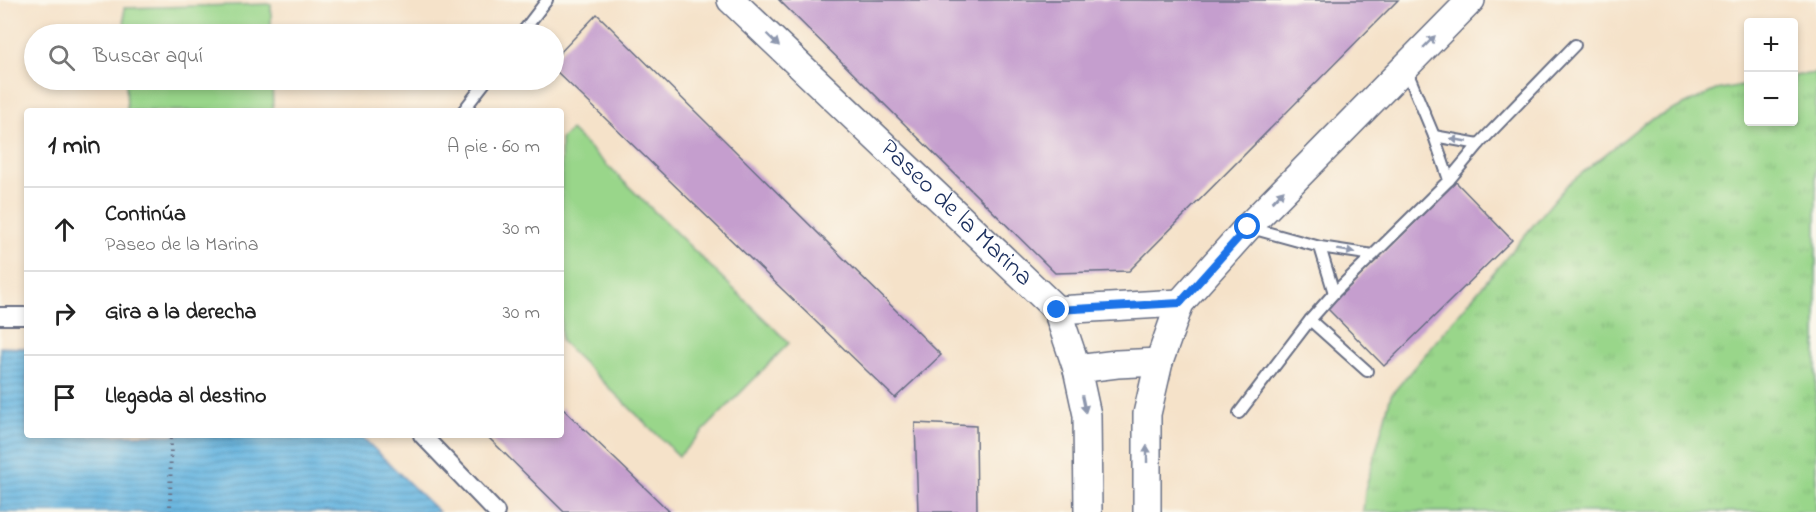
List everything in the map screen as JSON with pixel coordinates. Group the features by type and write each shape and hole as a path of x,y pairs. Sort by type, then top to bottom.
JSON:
{"street":[{"name":"Paseo de la Marina","path":"731,0 1057,310 1077,369 1086,415 1088,512"},
{"path":"1147,512 1147,414 1159,362 1180,303 1248,227 1471,0"},
{"path":"1057,310 1180,303"},
{"path":"0,316 24,316"},
{"path":"1077,369 1159,362"},
{"path":"425,438 496,512"}],"lane":[{"path":"529,24 547,0"},
{"path":"1239,413 1310,320 1334,293 1449,180 1479,144 1575,45"},
{"path":"1405,66 1434,135 1449,180"},
{"path":"465,108 479,90"},
{"path":"1434,135 1479,144"},
{"path":"1248,227 1320,247 1373,255"},
{"path":"1320,247 1334,293"},
{"path":"1310,320 1367,371"}],"path":[{"path":"170,512 171,438"}],"green space":[{"path":"271,4 271,24 125,24 124,8"},
{"path":"1816,73 1816,512 1363,512 1365,491 1391,395 1566,186 1643,124 1716,90 1744,85 1744,126 1798,126 1798,75"},
{"path":"126,90 272,90 273,108 127,108"},
{"path":"571,130 789,343 679,456 564,344 564,136"}],"water":[{"path":"0,347 24,348 24,438 363,438 439,512 0,512"}],"building":[{"path":"779,0 1398,0 1129,271 1055,273"},
{"path":"597,14 941,355 895,398 564,79 564,49"},
{"path":"1456,182 1512,240 1384,366 1327,308"},
{"path":"564,410 670,512 564,512 489,438 564,438"},
{"path":"915,423 976,426 977,512 918,512"}],"route":[{"path":"1057,310 1180,303 1248,227"}]}
